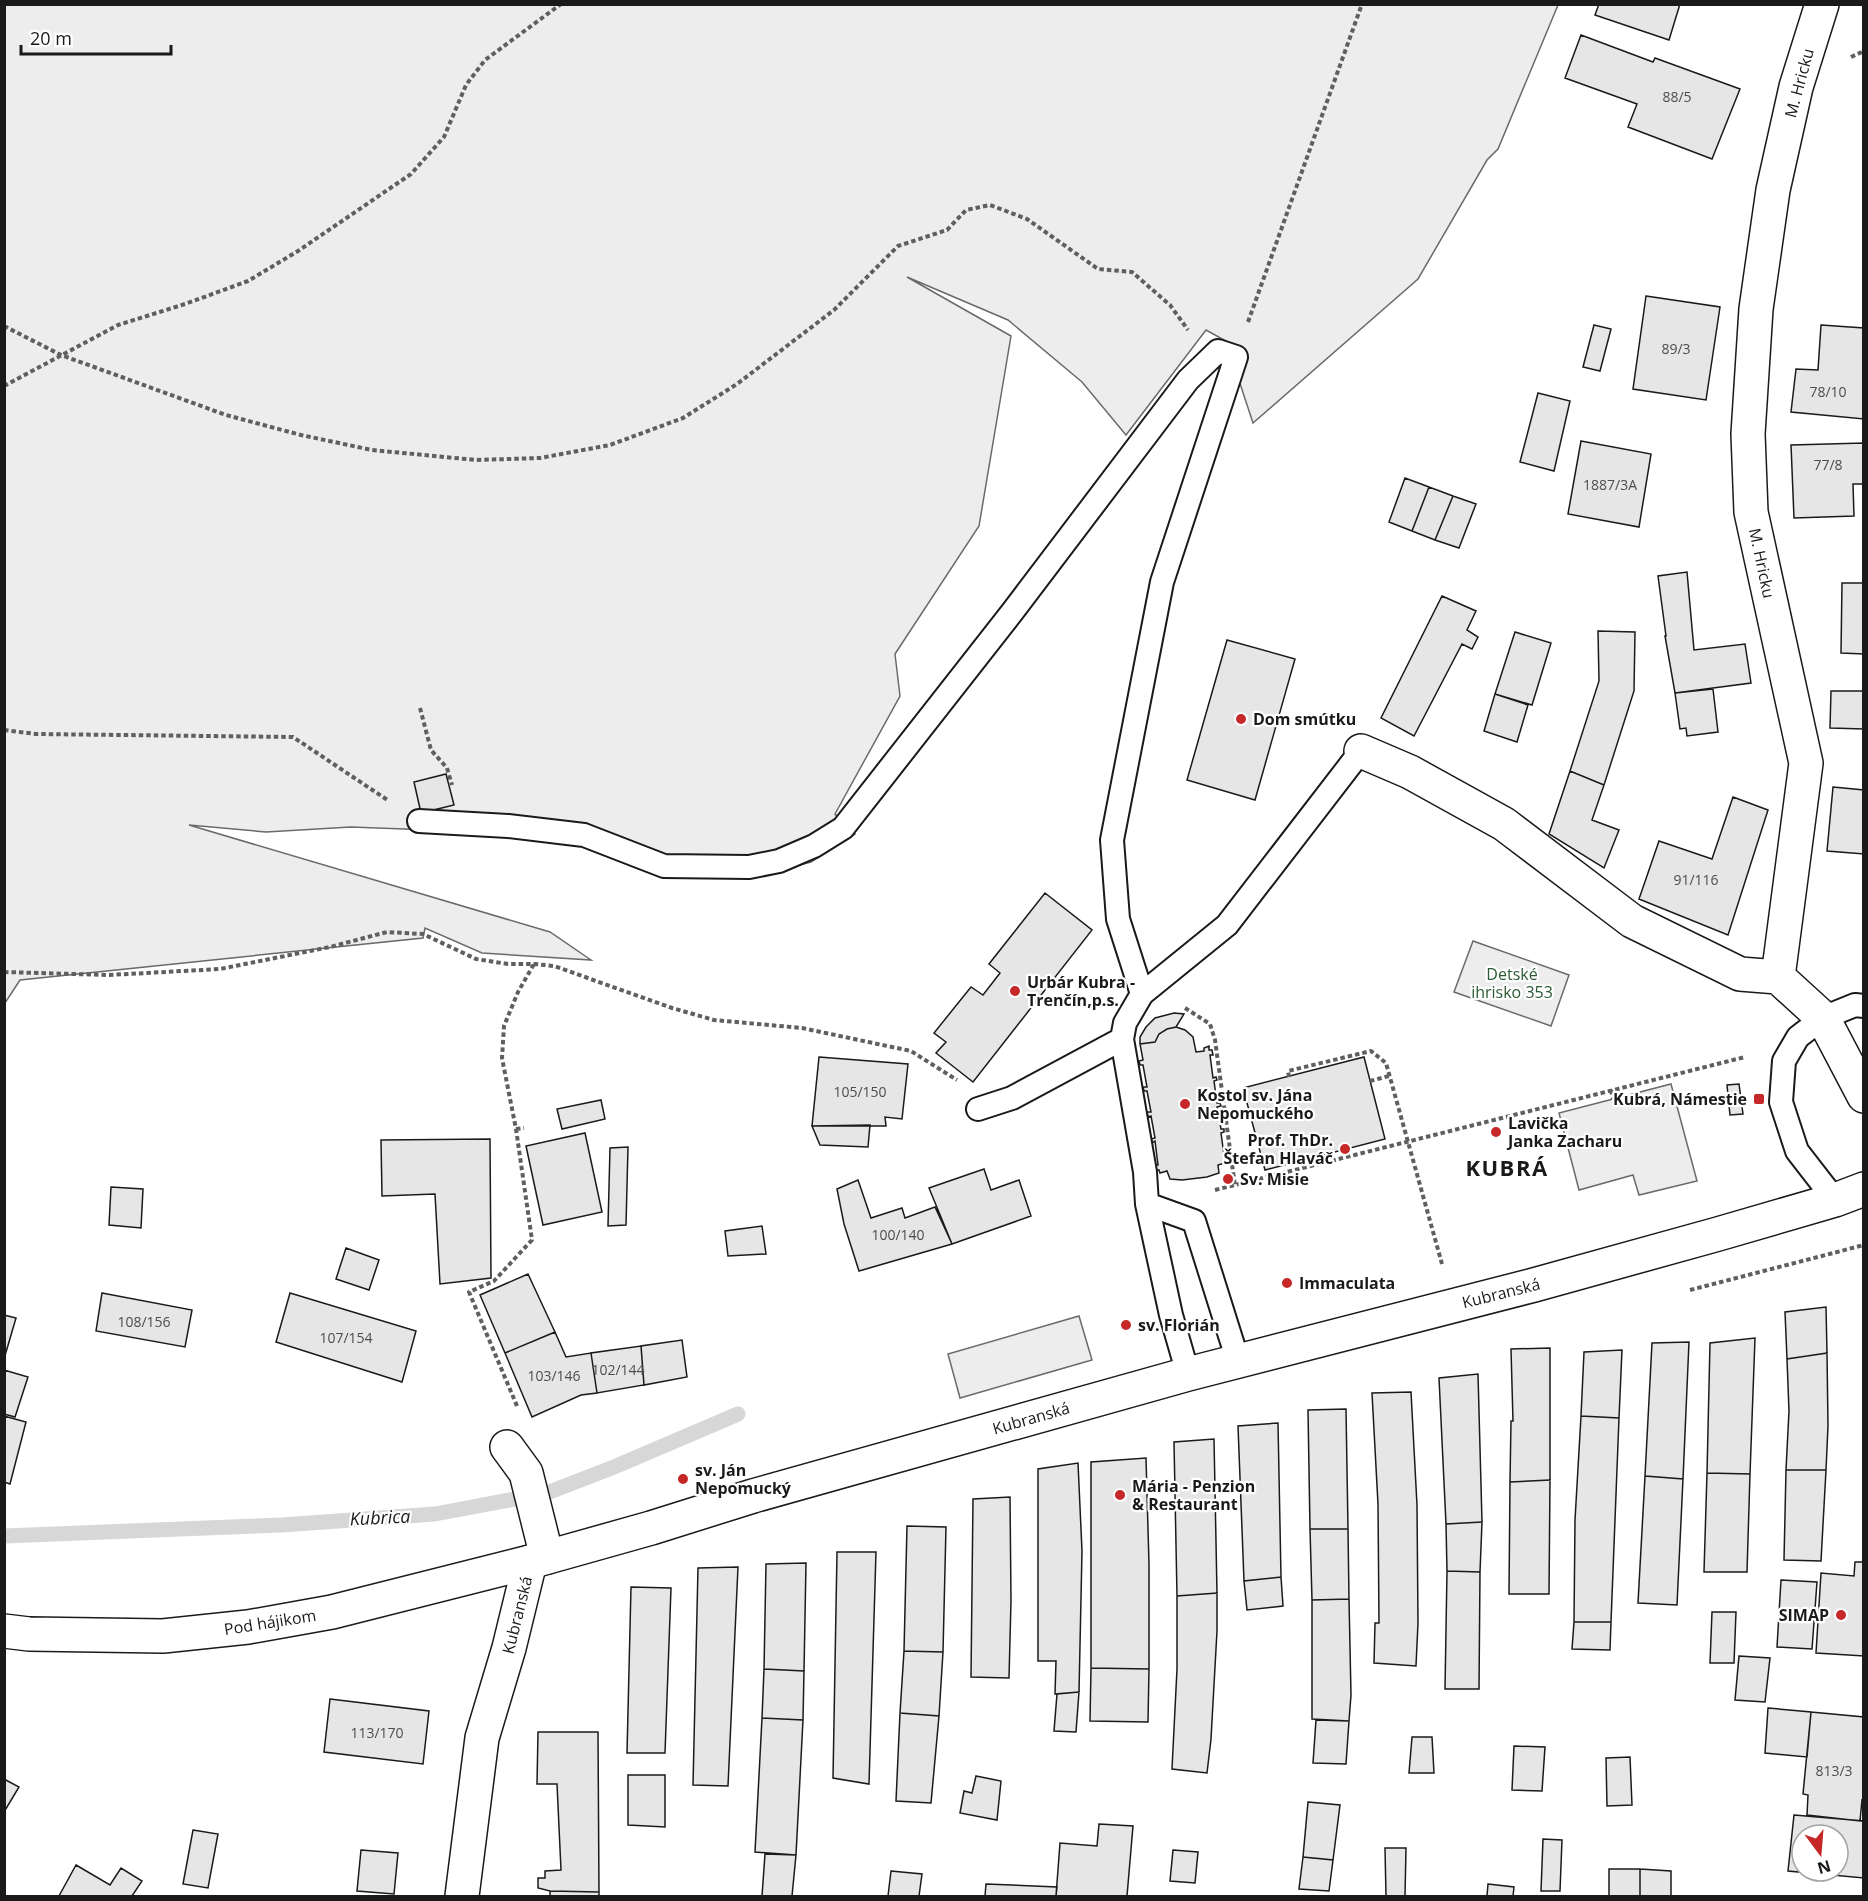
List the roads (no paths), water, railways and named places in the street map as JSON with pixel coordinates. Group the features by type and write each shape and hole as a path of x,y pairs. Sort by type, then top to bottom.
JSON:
{"street":[{"name":"M. Hricku","path":"1778,977 1806,763 1751,512 1748,434 1756,309 1773,190 1796,87 1822,4"},
{"path":"1361,751 1410,772 1504,824 1632,921 1740,974 1778,977 1823,1018 1863,1096"},
{"name":"Kubranská","path":"462,1896 482,1738 539,1549 651,1528 753,1496 1188,1374 1534,1285 1850,1195"},
{"path":"507,1447 526,1473 539,1549"},
{"name":"Pod hájikom","path":"4,1631 29,1635 163,1636 248,1627 332,1612 539,1549"}],"lane":[{"path":"419,821 508,825 584,835 664,866 748,867 779,861 814,846 843,828 1020,602 1188,380 1227,354 1162,582 1112,840 1118,919 1142,994"},
{"path":"1188,1374 1171,1315 1148,1204 1122,1039 1125,1023 1142,994 1227,925 1361,751"},
{"path":"1850,1195 1797,1151 1781,1102 1784,1061 1798,1037 1823,1018 1855,1005 1863,1006"},
{"path":"978,1109 1012,1098 1122,1039"},
{"path":"1148,1204 1194,1221 1238,1361"}],"waterway":[{"name":"Kubrica","path":"4,1536 282,1525 435,1514 547,1493 738,1414"}],"place":[{"name":"Dom smútku","path":"1241,719"},
{"name":"Urbár Kubra - Trenčín,p.s.","path":"1015,991"},
{"name":"Kubrá, Námestie","path":"1759,1099"},
{"name":"Kostol sv. Jána Nepomuckého","path":"1185,1104"},
{"name":"Lavička Janka Zacharu","path":"1496,1132"},
{"name":"Prof. ThDr. Štefan Hlaváč","path":"1345,1149"},
{"name":"Sv. Misie","path":"1228,1179"},
{"name":"Immaculata","path":"1287,1283"},
{"name":"sv. Florián","path":"1126,1325"},
{"name":"sv. Ján Nepomucký","path":"683,1479"},
{"name":"Mária - Penzion & Restaurant","path":"1120,1495"},
{"name":"SIMAP","path":"1841,1615"}],"district":[{"name":"KUBRÁ","path":"1507,1167"}],"park label":[{"name":"Detské ihrisko 353","path":"1512,983"}]}
